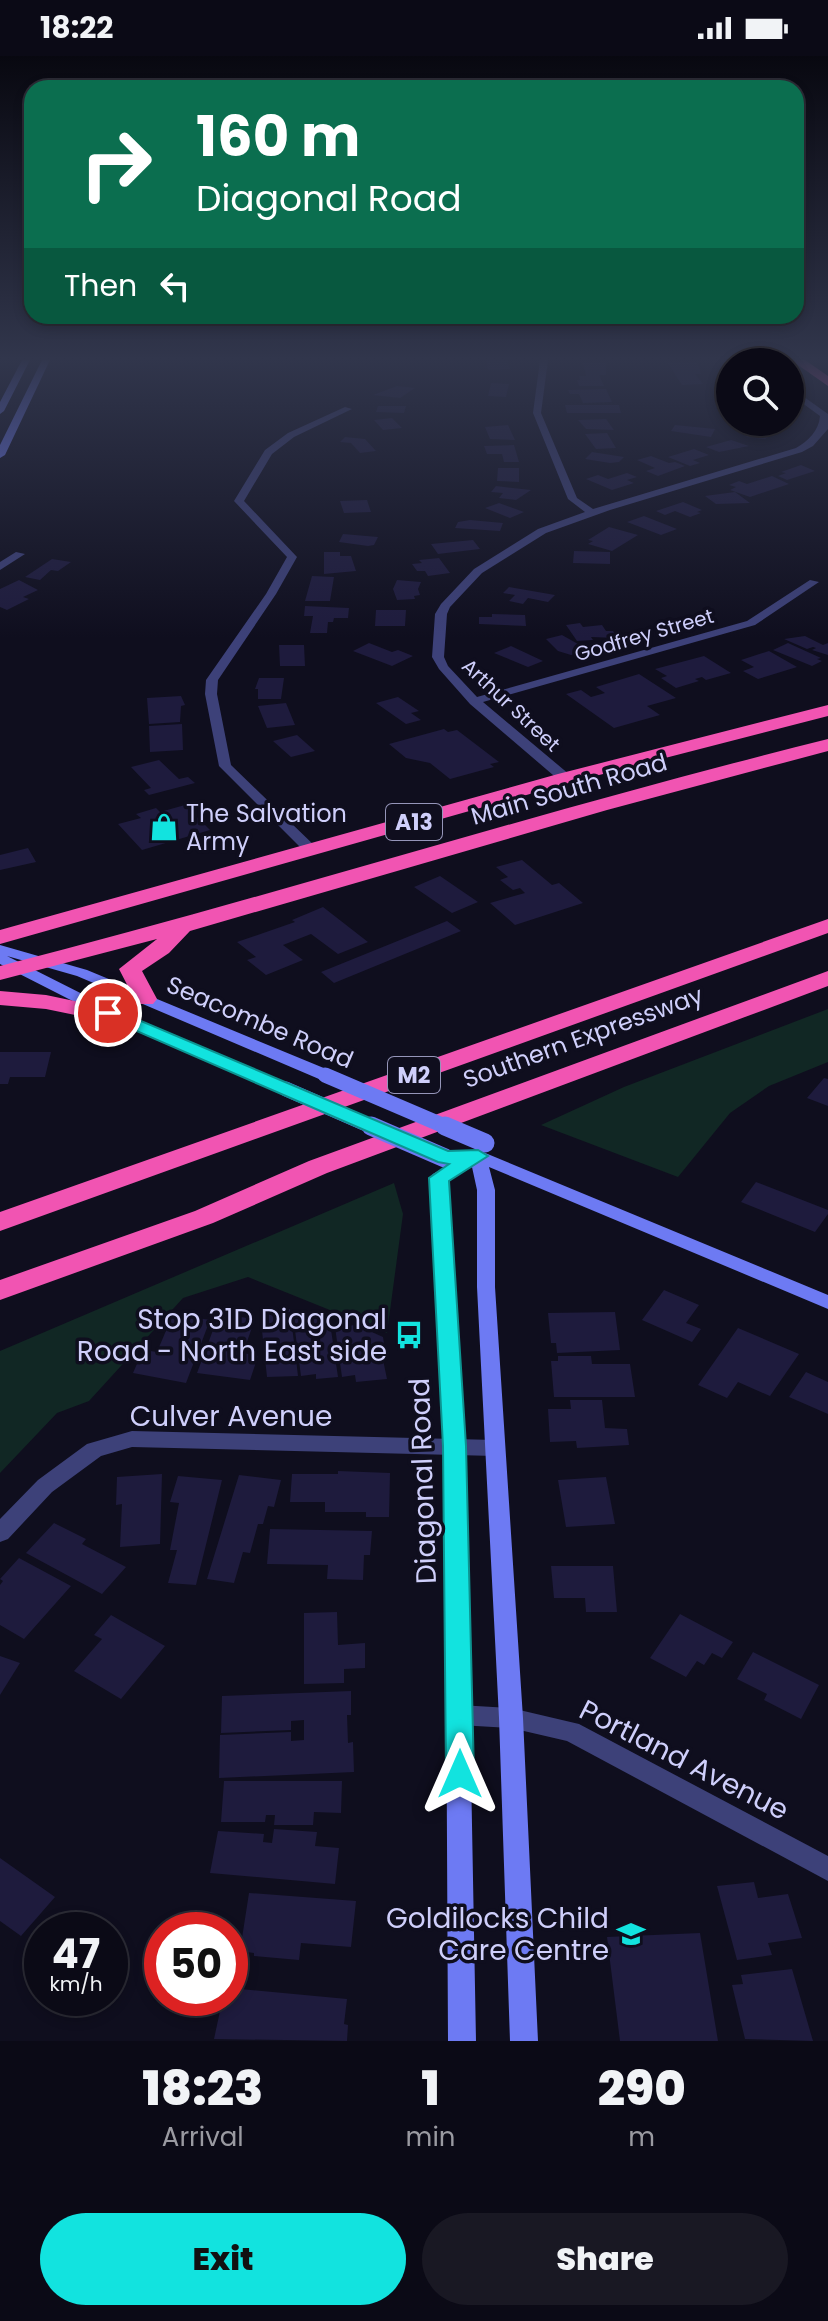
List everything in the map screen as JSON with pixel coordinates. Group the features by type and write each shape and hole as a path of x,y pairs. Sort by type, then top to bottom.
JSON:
{"highway":[{"name":"Main South Road","path":"0,937 565,778 828,710"},
{"name":"Main South Road","path":"6,967 182,926 600,806 828,745"},
{"path":"565,778 600,806"},
{"name":"A13","path":"145,999 130,969 161,948 182,926"},
{"name":"Southern Expressway","path":"0,1222 828,926"},
{"name":"Southern Expressway","path":"0,1290 204,1217 318,1167 828,978"},
{"path":"0,998 46,1002 114,1016"},
{"path":"0,1307 204,1217"}],"main road":[{"name":"Seacombe Road","path":"0,949 46,960 325,1075 482,1150 828,1302"},
{"name":"Seacombe Road","path":"6,967 445,1158 482,1150"},
{"name":"Diagonal Road","path":"462,2041 455,1446 439,1178 482,1150"},
{"path":"482,1150 486,1190 486,1287 511,1718 524,2041"}],"street":[{"path":"268,453 239,501 292,557 271,594 212,680 211,694 225,766 312,851"},
{"path":"554,453 573,499 592,513"},
{"name":"Arthur Street","path":"565,778 474,701 438,657 441,614 445,606 478,571 542,531 790,453"},
{"path":"0,567 20,554"},
{"name":"Godfrey Street","path":"474,701 751,623 814,582"},
{"name":"Culver Avenue","path":"0,1533 45,1486 94,1450 132,1439 495,1448"},
{"name":"Portland Avenue","path":"459,1715 511,1718 571,1731 828,1869"}],"green space":[{"path":"828,1009 828,1062 769,1086 730,1113 678,1177 541,1125 624,1087"},
{"path":"394,1183 403,1214 387,1333 248,1277 183,1298 89,1401 57,1413 0,1473 0,1351"}],"building":[{"path":"516,453 519,462 504,462 502,454 487,454"},
{"path":"591,453 624,457 619,462 610,463 585,459"},
{"path":"682,453 709,455 693,460 700,463 690,466 668,457"},
{"path":"651,456 685,466 658,476 646,471 655,468 637,460"},
{"path":"801,465 815,471 787,480 778,476 786,473 781,472"},
{"path":"498,468 519,468 519,482 497,481"},
{"path":"627,473 637,477 627,480 634,483 612,490 586,479 598,475 608,479"},
{"path":"772,476 789,484 750,497 730,490 736,487 729,485 739,481 747,484"},
{"path":"496,486 531,490 516,500 499,498 503,493 491,492"},
{"path":"735,492 750,503 716,504 705,496"},
{"path":"367,500 371,512 344,513 340,501"},
{"path":"683,502 702,510 697,512 701,513 690,517 675,511 665,515 656,511"},
{"path":"499,503 524,512 510,518 485,508"},
{"path":"644,516 677,529 661,535 627,522"},
{"path":"458,522 503,523 500,531 455,528"},
{"path":"609,527 638,535 612,551 588,544 593,541 588,540"},
{"path":"343,534 378,537 374,545 368,546 339,542"},
{"path":"473,540 480,549 438,554 431,544"},
{"path":"574,551 610,552 610,564 573,563"},
{"path":"324,552 351,556 356,571 324,574"},
{"path":"439,558 450,573 428,576 425,571 417,571 412,564 422,563 419,560"},
{"path":"52,559 71,562 58,571 51,570 40,580 25,577"},
{"path":"312,576 334,577 330,601 305,601"},
{"path":"19,580 38,590 23,597 29,599 7,610 0,607 0,589"},
{"path":"397,580 421,582 418,589 420,595 414,596 415,599 397,600 393,589"},
{"path":"509,587 555,595 548,602 528,598 523,604 509,601 515,595 503,593"},
{"path":"305,606 349,608 348,618 334,618 333,622 328,622 327,633 310,633 313,616 304,616"},
{"path":"376,610 406,610 405,626 375,626"},
{"path":"492,614 525,615 526,626 479,624 479,617 492,617"},
{"path":"580,623 583,627 602,625 606,631 613,631 617,638 591,637 593,640 577,641 566,625"},
{"path":"562,635 585,648 571,655 558,651 546,639"},
{"path":"805,636 823,645 828,643 828,655 812,650 816,648 807,649 784,639"},
{"path":"369,643 413,656 392,666 353,651"},
{"path":"788,643 822,661 812,666 773,650"},
{"path":"279,645 304,645 305,666 280,666"},
{"path":"511,646 543,661 528,667 494,653"},
{"path":"769,651 797,667 758,679 743,671 754,667 741,660"},
{"path":"704,656 731,673 706,680 702,677 695,679 699,681 676,688 661,678 667,676 655,669"},
{"path":"639,674 676,698 647,706 660,715 614,728 566,694 581,690 591,697 605,693 596,687"},
{"path":"259,678 284,678 281,699 258,699 258,689 255,689"},
{"path":"181,696 185,705 181,706 180,722 149,724 147,698"},
{"path":"398,697 419,711 411,713 421,720 406,724 376,703"},
{"path":"286,703 295,725 267,728 258,706"},
{"path":"182,724 183,750 150,752 149,726"},
{"path":"444,729 448,732 457,730 499,762 490,764 494,767 450,779 430,763 406,758 389,744"},
{"path":"297,735 315,751 291,757 273,741"},
{"path":"159,760 179,779 188,777 195,783 149,795 144,790 151,788 131,767"},
{"name":"The Salvation Army","path":"185,805 210,830 142,850 118,824 141,818 136,814 156,808 160,812"},
{"path":"28,848 36,862 0,870 0,855"},
{"path":"522,860 552,885 559,883 583,903 515,925 490,903 525,893 520,888 513,890 500,880 508,877 496,867"},
{"path":"440,876 478,902 452,913 414,887"},
{"path":"323,907 368,942 338,954 311,934 283,945 303,960 266,975 247,960 256,957 237,942 295,922 292,920"},
{"path":"447,921 461,931 334,983 321,972"},
{"path":"0,1052 51,1052 45,1077 10,1077 8,1084 0,1084"},
{"path":"824,1078 828,1079 828,1106 807,1098"},
{"path":"756,1182 828,1210 828,1214 815,1232 741,1202"},
{"path":"664,1290 699,1305 686,1323 701,1329 692,1342 642,1320"},
{"path":"290,1309 298,1376 267,1377 260,1312"},
{"path":"615,1312 620,1350 557,1353 556,1343 551,1343 548,1313"},
{"path":"312,1313 313,1317 329,1316 338,1377 316,1379 316,1374 301,1376 293,1315"},
{"path":"173,1314 210,1320 186,1383 133,1373 143,1350 157,1352"},
{"path":"219,1314 255,1319 243,1353 258,1356 250,1380 197,1373"},
{"path":"356,1325 383,1337 385,1350 381,1350 387,1379 356,1382 355,1375 342,1377 335,1327"},
{"path":"738,1328 799,1354 770,1396 738,1382 727,1398 698,1385"},
{"path":"558,1356 591,1356 592,1364 630,1364 635,1397 554,1397 551,1361 558,1361"},
{"path":"806,1372 828,1382 828,1414 789,1397"},
{"path":"570,1400 602,1400 605,1428 627,1429 629,1445 577,1448 576,1441 550,1442 548,1409 571,1409"},
{"path":"338,1471 390,1473 389,1517 366,1517 366,1512 325,1512 325,1502 290,1502 292,1474 338,1474"},
{"path":"162,1474 160,1544 120,1547 122,1504 116,1505 117,1477"},
{"path":"239,1475 281,1480 274,1507 268,1506 263,1524 258,1524 250,1553 243,1552 234,1583 207,1579"},
{"path":"178,1476 222,1480 196,1585 168,1583 177,1550 170,1550 179,1503 170,1502"},
{"path":"606,1477 615,1524 566,1527 558,1480"},
{"path":"54,1523 86,1539 82,1544 126,1567 102,1594 26,1553"},
{"path":"270,1529 372,1531 370,1555 364,1555 363,1580 327,1579 328,1565 267,1564"},
{"path":"19,1558 71,1586 24,1639 0,1625 0,1585 3,1581 0,1579"},
{"path":"551,1566 613,1566 617,1612 586,1612 585,1598 554,1598"},
{"path":"337,1612 338,1645 365,1643 365,1668 344,1669 344,1683 304,1684 304,1613"},
{"path":"680,1614 733,1642 722,1658 712,1653 704,1665 697,1661 686,1677 650,1658"},
{"path":"111,1615 165,1646 121,1699 74,1671 102,1639 94,1635"},
{"path":"753,1652 819,1685 801,1719 764,1700 767,1694 737,1679"},
{"path":"0,1656 20,1663 0,1695"},
{"path":"351,1691 351,1715 347,1715 348,1743 353,1742 354,1772 219,1778 220,1735 291,1732 291,1741 304,1740 304,1720 291,1721 291,1730 221,1733 222,1696"},
{"path":"224,1781 342,1781 341,1813 314,1812 313,1825 274,1825 275,1815 266,1815 265,1822 221,1822"},
{"path":"274,1829 317,1832 315,1846 339,1848 335,1884 210,1873 218,1831 264,1834 263,1842 272,1843"},
{"path":"0,1858 55,1897 42,1912 24,1912 24,1933 21,1936 0,1921"},
{"path":"754,1882 758,1898 788,1894 802,1938 768,1943 772,1955 737,1960 717,1886"},
{"path":"249,1893 356,1901 351,1947 301,1943 299,1960 254,1956 254,1953 248,1952 246,1912"},
{"path":"700,1933 718,2041 620,2041 607,1937"},
{"path":"792,1969 813,2041 745,2039 732,1985 743,1984 741,1975"},
{"path":"248,1990 347,1999 344,2024 348,2025 347,2041 214,2039 219,2016 248,2016"}],"place":[{"name":"The Salvation Army","path":"164,827"},
{"name":"Stop 31D Diagonal Road - North East side","path":"409,1335"},
{"name":"Goldilocks Child Care Centre","path":"631,1934"}],"route":[{"path":"108,1013 445,1158 478,1156 439,1178 443,1287 455,1446 460,1774"}]}
